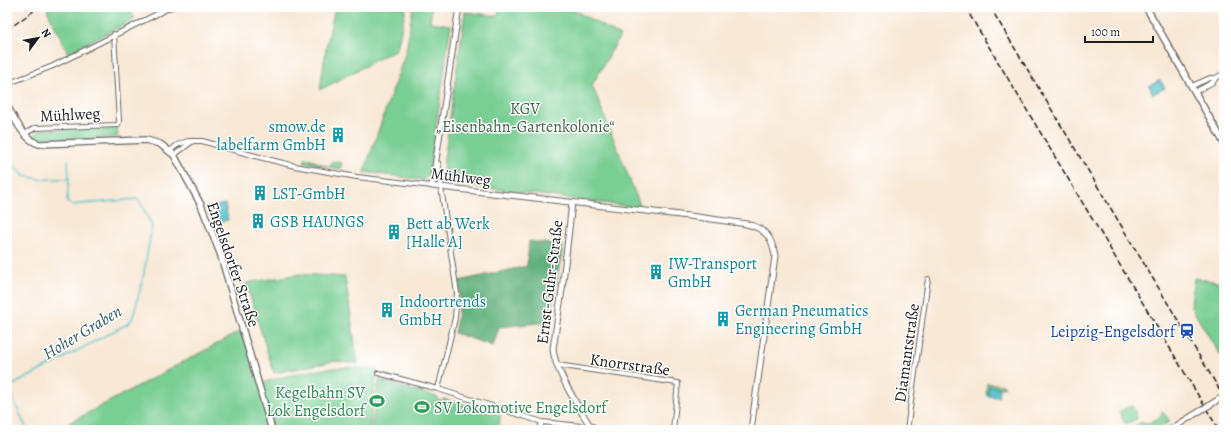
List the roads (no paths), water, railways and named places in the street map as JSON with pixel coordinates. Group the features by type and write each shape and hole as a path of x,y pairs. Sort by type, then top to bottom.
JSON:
{"main road":[{"path":"1146,7 1224,143"},
{"path":"7,106 28,139 39,144 143,139 160,144 172,153"},
{"name":"Engelsdorfer Straße","path":"172,153 202,205 220,253 272,430"}],"street":[{"path":"7,84 40,72 171,7"},
{"path":"432,186 459,7"},
{"name":"Mühlweg","path":"24,134 35,128 118,125 114,34"},
{"path":"1196,92 1213,82 1224,73"},
{"path":"1192,86 1210,78 1216,78"},
{"name":"Mühlweg","path":"172,153 193,141 202,141 295,166 357,176 697,217 755,226 769,237 773,245 775,256 752,430"},
{"path":"438,153 438,166 457,300 455,318 438,389"},
{"name":"Ernst-Guhr-Straße","path":"572,203 562,290 553,349 554,358 557,365 591,428"},
{"name":"Diamantstraße","path":"907,430 928,278"},
{"name":"Knorrstraße","path":"557,365 678,383 673,430"},
{"path":"378,372 438,389 542,422 602,430"},
{"path":"1170,430 1224,396"},
{"path":"540,430 542,422"}],"water":[{"path":"1160,80 1165,88 1153,94 1149,86"},
{"path":"225,204 228,220 218,222 215,206"},
{"path":"989,386 1000,388 999,397 988,396"}],"waterway":[{"path":"68,160 69,178"},
{"name":"Hoher Graben","path":"15,166 24,176 39,179 69,179 67,202 71,205 137,199 152,226 143,278 133,317 129,323 10,388 10,392 27,430"}],"railway":[{"path":"7,30 39,7"},
{"path":"965,7 1219,430"},
{"path":"990,7 1224,397"}],"place":[{"name":"smow.de labelfarm GmbH","path":"338,135"},
{"name":"LST-GmbH","path":"260,193"},
{"name":"GSB HAUNGS","path":"258,221"},
{"name":"Bett ab Werk [Halle A]","path":"394,232"},
{"name":"IW-Transport GmbH","path":"656,272"},
{"name":"Indoortrends GmbH","path":"387,310"},
{"name":"German Pneumatics Engineering GmbH","path":"723,319"},
{"name":"Leipzig-Engelsdorf","path":"1187,331"},
{"name":"Kegelbahn SV Lok Engelsdorf","path":"377,401"},
{"name":"SV Lokomotive Engelsdorf","path":"422,407"}],"park label":[{"name":"KGV „Eisenbahn-Gartenkolonie“","path":"525,117"}]}
